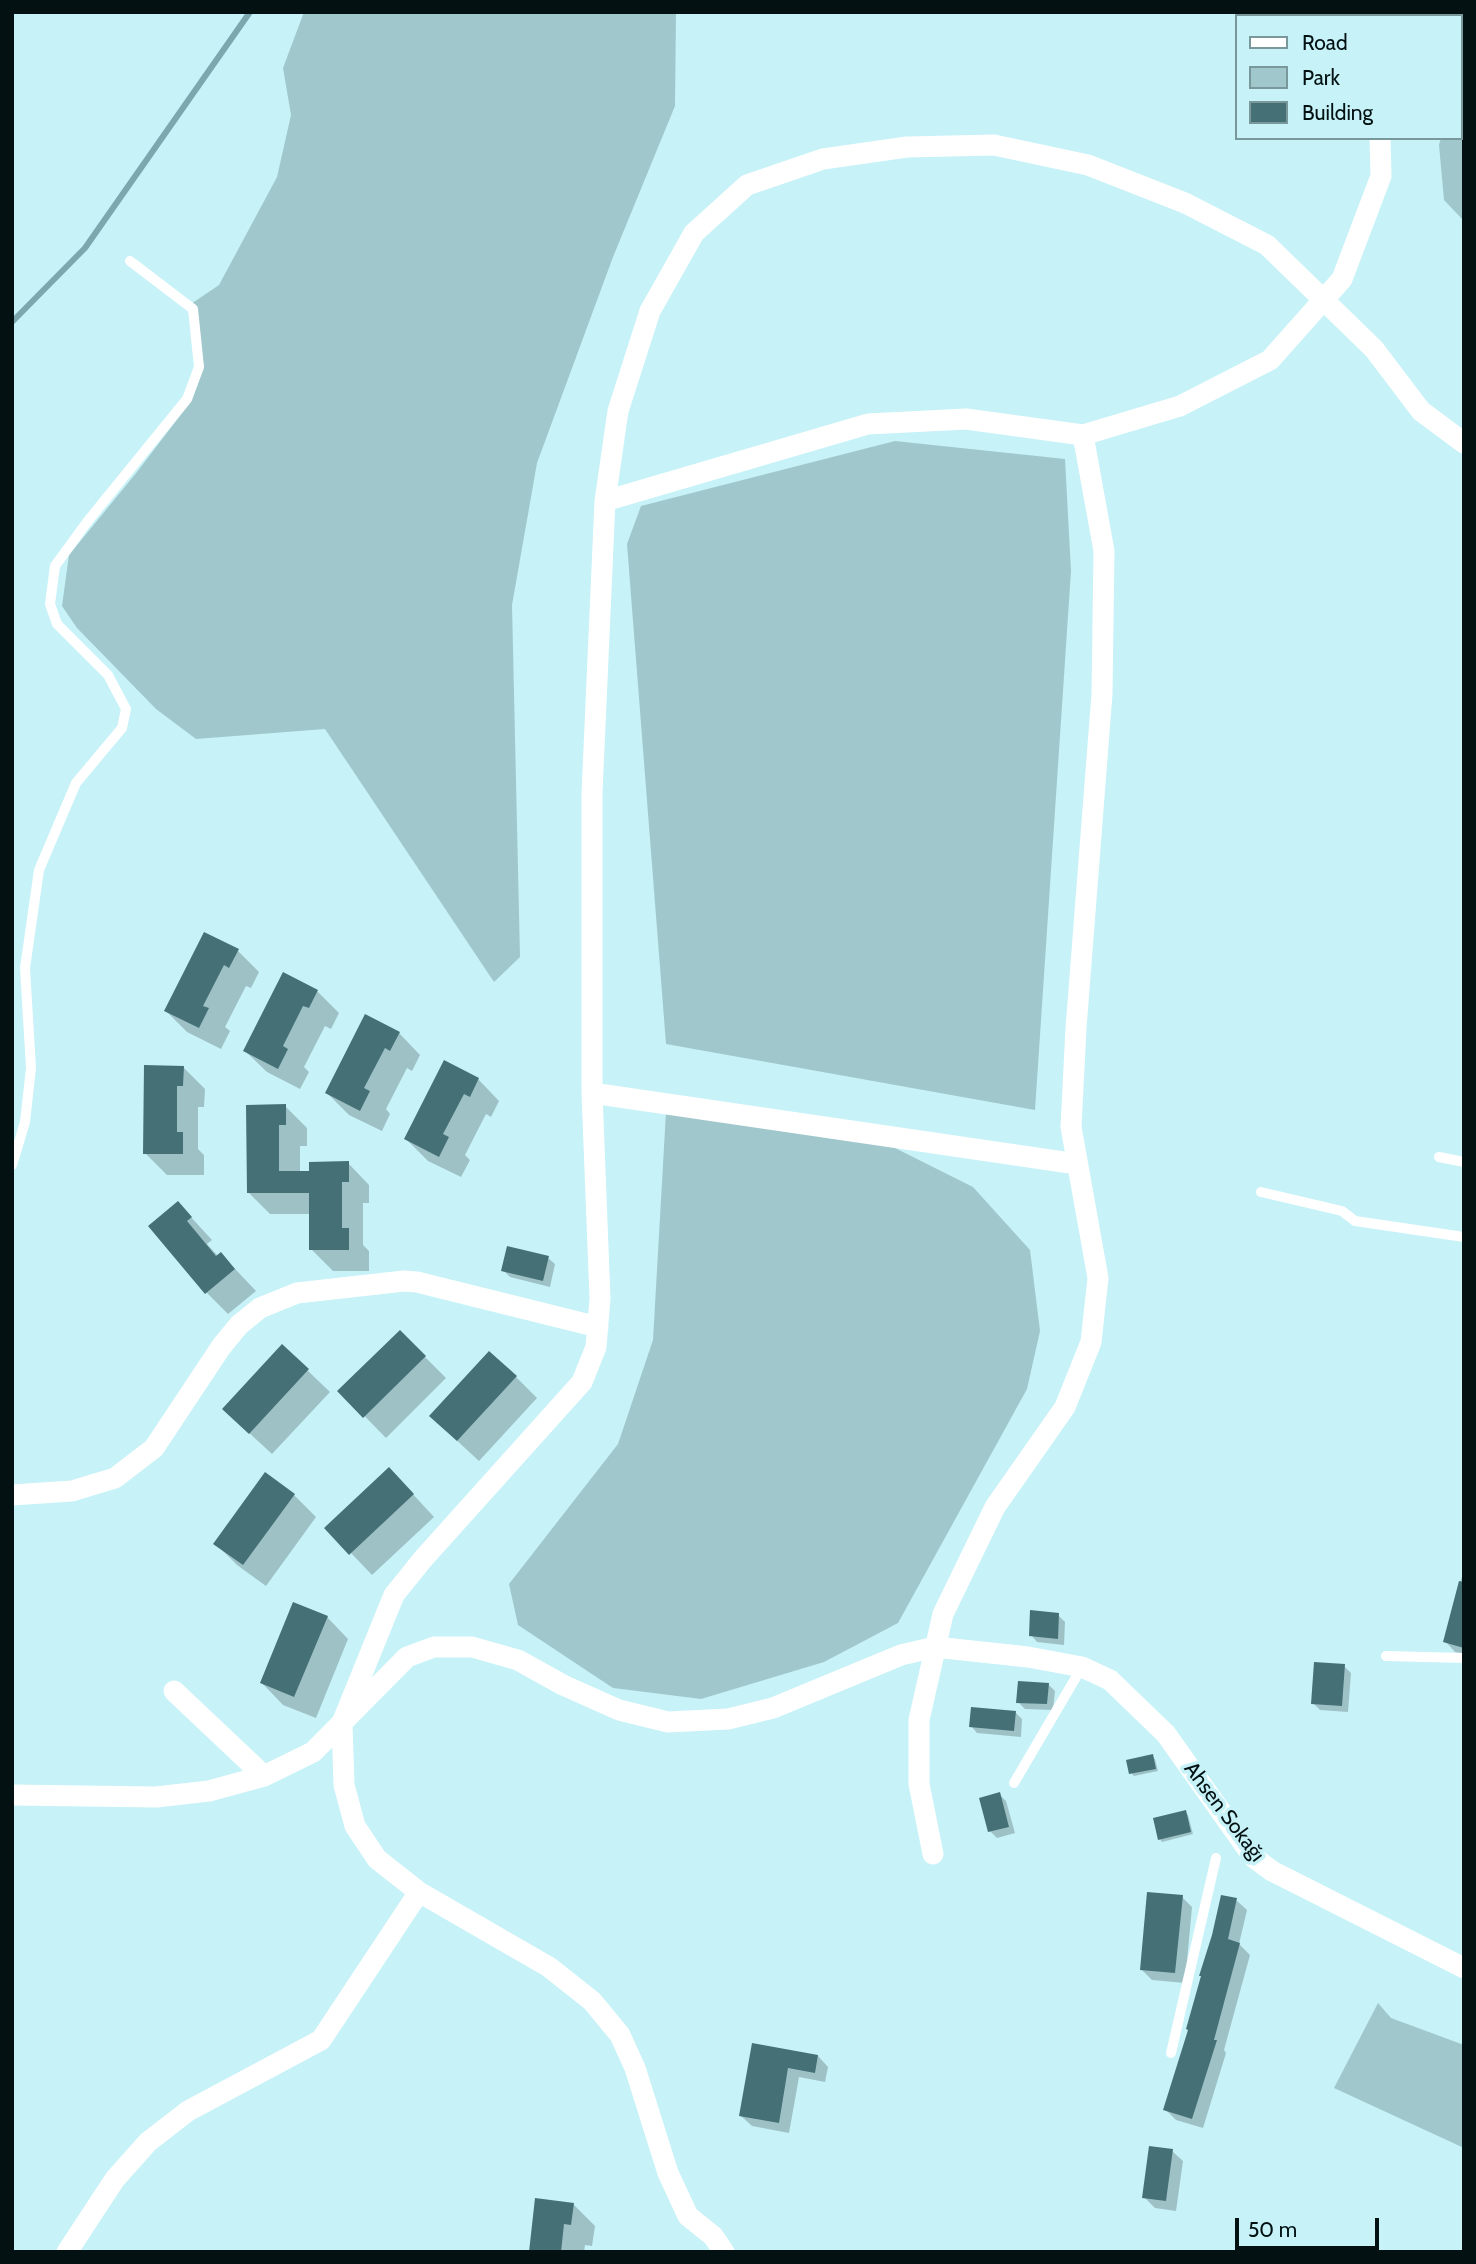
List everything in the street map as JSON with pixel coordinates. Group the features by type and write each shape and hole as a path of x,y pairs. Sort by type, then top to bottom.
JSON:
{"street":[{"path":"604,501 868,424 966,419 1083,435 1180,406 1270,360 1342,279 1381,176 1380,140"},
{"path":"724,2252 713,2236 688,2216 668,2173 635,2068 620,2035 592,2001 549,1967 419,1892 377,1859 355,1826 344,1785 342,1723 394,1595 582,1382 596,1348 600,1299 592,1093 592,793 604,501 618,411 650,311 694,233 747,185 823,159 907,147 994,145 1088,165 1185,203 1267,245 1374,349 1421,411 1464,443"},
{"path":"933,1854 919,1784 919,1720 943,1614 995,1507 1065,1407 1091,1342 1098,1278 1071,1127 1076,1027 1102,694 1104,551 1083,435"},
{"path":"592,1093 1077,1164"},
{"path":"12,1495 72,1491 115,1478 154,1448 206,1368 239,1325 260,1308 297,1293 404,1281 425,1283 598,1327"},
{"path":"12,1795 156,1797 209,1791 264,1776 313,1752 407,1657 433,1647 472,1647 518,1660 563,1685 619,1710 668,1722 728,1719 773,1708 889,1659 935,1647"},
{"name":"Ahsen Sokağı","path":"935,1647 1028,1657 1082,1667 1110,1680 1166,1734 1253,1857 1272,1871 1464,1968"},
{"path":"174,1691 264,1776"},
{"path":"67,2252 116,2179 148,2142 188,2111 321,2040 419,1892"}],"lane":[{"path":"12,1165 26,1122 31,1068 25,968 39,870 76,783 122,728 126,709 108,675 57,624 50,604 55,566 87,522 187,399 199,367 193,309 130,261"},
{"path":"1438,1157 1464,1163"},
{"path":"1261,1192 1342,1211 1355,1221 1464,1237"},
{"path":"1386,1656 1464,1658"},
{"path":"1014,1783 1082,1667"},
{"path":"1171,2053 1216,1858"}],"green space":[{"path":"304,12 676,12 675,106 613,257 537,463 512,605 520,957 494,982 325,729 196,739 156,709 77,628 62,606 69,555 192,400 204,366 188,306 219,285 277,177 291,115 283,68"},
{"path":"1464,12 1464,221 1444,200 1439,145 1440,140 1462,140 1462,14 1458,14"},
{"path":"895,441 1065,459 1071,571 1035,1110 666,1044 627,544 641,506"},
{"path":"666,1112 883,1142 973,1187 1030,1250 1040,1331 1027,1389 898,1623 824,1662 701,1699 613,1688 518,1625 509,1584 618,1444 653,1340"},
{"path":"1378,2003 1391,2018 1464,2045 1464,2148 1334,2088"}],"building":[{"path":"204,932 239,949 229,968 224,965 203,1006 209,1008 199,1028 164,1011"},
{"path":"283,972 318,990 309,1008 303,1006 283,1046 288,1049 278,1069 243,1051"},
{"path":"365,1014 400,1032 390,1051 385,1048 364,1088 370,1091 360,1111 325,1093"},
{"path":"444,1060 479,1078 470,1097 464,1094 443,1134 449,1137 439,1157 404,1139"},
{"path":"144,1065 184,1066 183,1086 177,1086 177,1132 183,1132 183,1154 143,1154"},
{"path":"286,1104 286,1125 279,1125 279,1171 309,1171 309,1162 349,1161 349,1182 342,1182 342,1228 349,1228 349,1250 309,1250 309,1193 247,1193 246,1105"},
{"path":"178,1201 192,1217 187,1221 216,1256 221,1252 235,1269 205,1294 148,1226"},
{"path":"507,1246 549,1256 543,1281 501,1271"},
{"path":"400,1330 426,1356 363,1418 337,1391"},
{"path":"282,1344 309,1369 249,1434 222,1409"},
{"path":"489,1351 517,1376 457,1441 429,1416"},
{"path":"389,1467 414,1494 349,1555 324,1528"},
{"path":"265,1472 295,1494 243,1565 213,1544"},
{"path":"1459,1581 1464,1582 1464,1648 1443,1642"},
{"path":"293,1602 328,1616 294,1697 260,1683"},
{"path":"1030,1610 1059,1613 1058,1639 1029,1636"},
{"path":"1314,1662 1345,1664 1342,1706 1311,1704"},
{"path":"1018,1681 1049,1683 1047,1704 1016,1703"},
{"path":"971,1707 1016,1711 1014,1731 969,1727"},
{"path":"1153,1754 1156,1769 1129,1774 1126,1760"},
{"path":"1000,1792 1009,1827 988,1832 979,1798"},
{"path":"1186,1810 1191,1832 1158,1840 1153,1818"},
{"path":"1147,1892 1183,1895 1175,1973 1140,1970"},
{"path":"1221,1895 1237,1898 1228,1939 1240,1943 1214,2040 1217,2040 1192,2119 1163,2110 1188,2030 1186,2029"},
{"path":"752,2043 818,2055 815,2073 788,2068 779,2123 739,2116"},
{"path":"1149,2146 1173,2149 1166,2201 1142,2198"},
{"path":"535,2198 574,2203 571,2225 564,2224 561,2252 529,2252"}],"waterway":[{"path":"12,322 85,248 250,12"}]}
